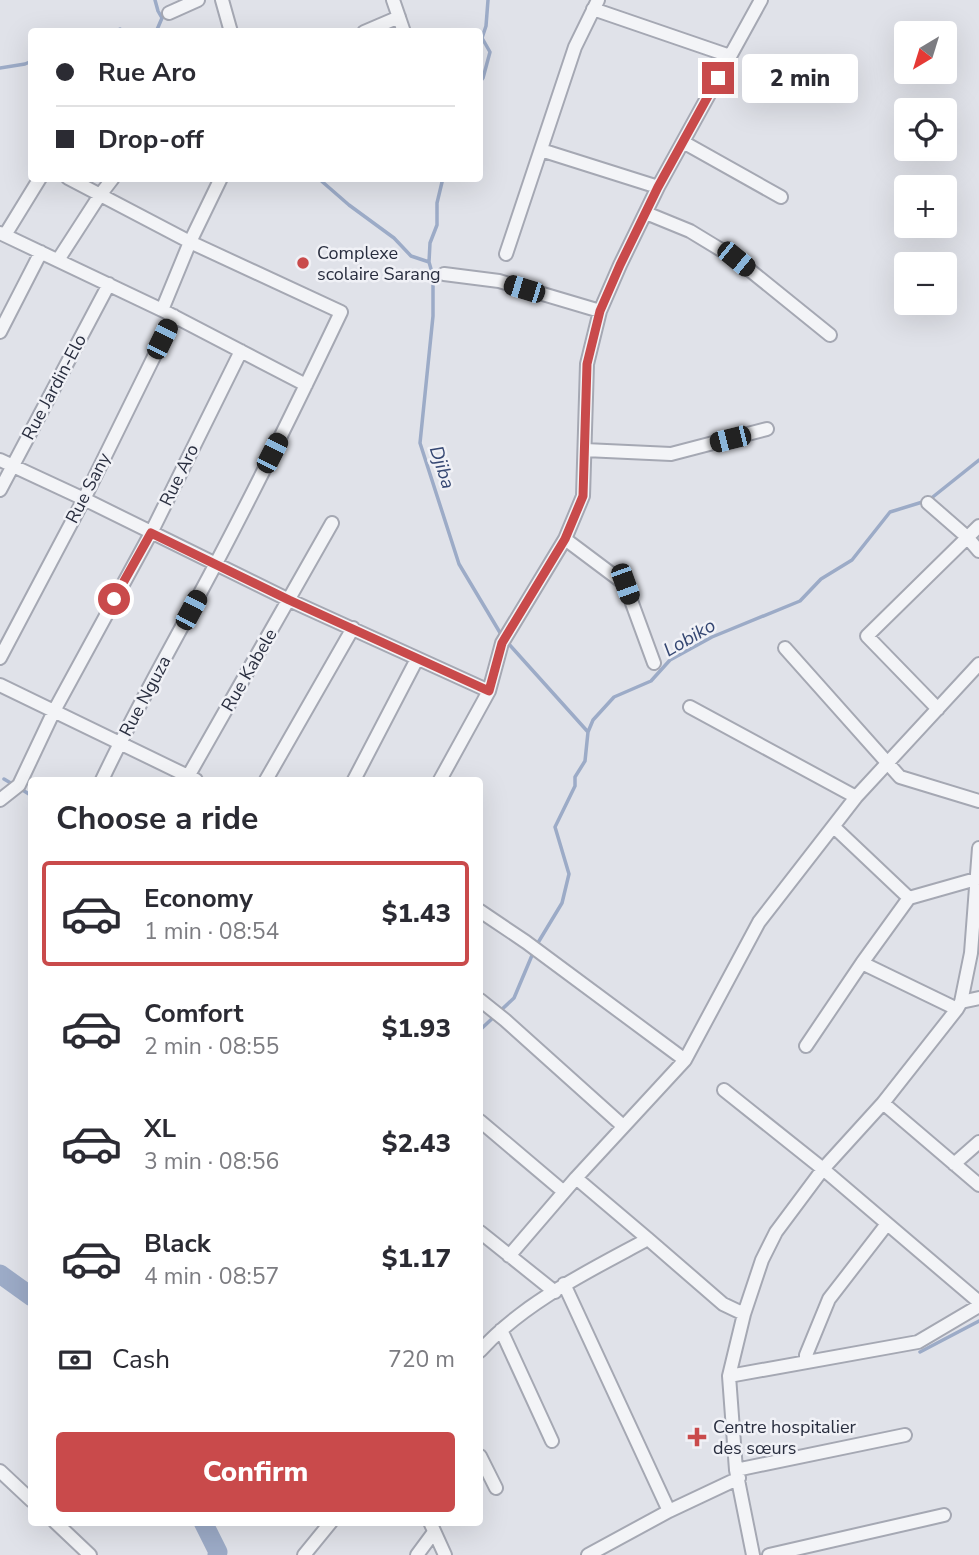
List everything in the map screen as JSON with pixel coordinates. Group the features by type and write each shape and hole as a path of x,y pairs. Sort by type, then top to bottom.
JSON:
{"street":[{"path":"169,13 198,0"},
{"path":"222,0 231,28"},
{"path":"393,0 403,28"},
{"path":"442,777 489,691 505,637 565,539 583,496 587,364 600,311 658,187 761,0"},
{"path":"506,254 575,47 595,4 730,56"},
{"path":"373,28 399,17"},
{"path":"683,142 782,197"},
{"path":"541,150 658,187"},
{"path":"37,182 2,234 168,313 306,385"},
{"path":"76,182 190,242"},
{"path":"58,260 110,182"},
{"name":"Rue Sany","path":"0,658 84,499 168,313 190,242 219,182"},
{"path":"646,213 690,231 736,259 830,335"},
{"name":"Rue Nguza","path":"103,777 215,565 341,312 190,242"},
{"path":"0,331 41,252"},
{"path":"444,274 499,281 600,311"},
{"name":"Rue Jardin-Elo","path":"0,490 6,463 109,284"},
{"name":"Rue Aro","path":"0,800 15,788 151,533 241,351"},
{"path":"585,450 671,454 767,429"},
{"path":"6,463 289,600 489,691"},
{"path":"929,503 979,551"},
{"name":"Rue Kabele","path":"191,777 332,523"},
{"path":"938,709 867,636 979,526"},
{"path":"565,539 625,584 653,663"},
{"path":"268,777 353,628"},
{"path":"785,648 900,777 979,801"},
{"path":"356,777 417,659"},
{"path":"509,1256 576,1178 685,1060 759,922 856,797 979,664"},
{"path":"0,685 186,777"},
{"path":"690,707 856,797"},
{"path":"834,827 909,898"},
{"path":"753,1555 738,1474 730,1376 744,1314 762,1260 776,1231 823,1169 883,1103 959,1006 971,953 979,848"},
{"path":"806,1046 909,898 976,879"},
{"path":"483,913 685,1060"},
{"path":"862,963 959,1006 979,998"},
{"path":"483,1003 623,1126"},
{"path":"724,1090 823,1169 979,1304 918,1342 730,1376"},
{"path":"883,1103 979,1185"},
{"path":"483,1124 564,1192"},
{"path":"954,1164 979,1142"},
{"path":"576,1178 723,1304 744,1314"},
{"path":"806,1362 806,1355 829,1299 887,1224"},
{"path":"483,1234 509,1256 559,1288 669,1511"},
{"path":"483,1347 501,1329 559,1288 648,1238"},
{"path":"501,1329 552,1441"},
{"path":"483,1333 490,1339"},
{"path":"587,1555 738,1474 905,1435"},
{"path":"483,1462 496,1488"},
{"path":"0,1471 28,1497"},
{"path":"769,1555 944,1516"},
{"path":"59,1526 90,1555"},
{"path":"309,1553 328,1526"},
{"path":"417,1555 433,1527"},
{"path":"433,1527 445,1555"}],"waterway":[{"path":"155,0 162,18 158,28"},
{"path":"483,35 488,0"},
{"path":"483,40 490,52 483,78"},
{"path":"0,68 28,63"},
{"name":"Djiba","path":"323,182 394,238 411,256 429,262"},
{"name":"Djiba","path":"442,182 437,203 437,225 430,243 433,316 420,443 459,564 502,636"},
{"name":"Lobiko","path":"536,946 562,903 569,874 555,827 575,786 575,777 585,761 588,732 593,720 614,697 651,681 670,660 712,637 800,601 821,579 852,560 890,512 929,500 979,460"},
{"name":"Djiba","path":"507,642 588,732"},
{"path":"4,779 14,785"},
{"path":"21,789 28,793"},
{"name":"Lobiko","path":"483,1027 514,998 533,953"},
{"path":"0,1274 28,1294"},
{"path":"920,1352 979,1321"},
{"path":"205,1526 217,1555"}],"place":[{"name":"Complexe scolaire Sarang","path":"303,263"},
{"name":"Centre hospitalier des sœurs","path":"697,1437"}],"route":[{"path":"114,599 151,533 289,600 489,691 502,643 565,539 583,496 587,364 600,311 658,187 718,78"}]}
